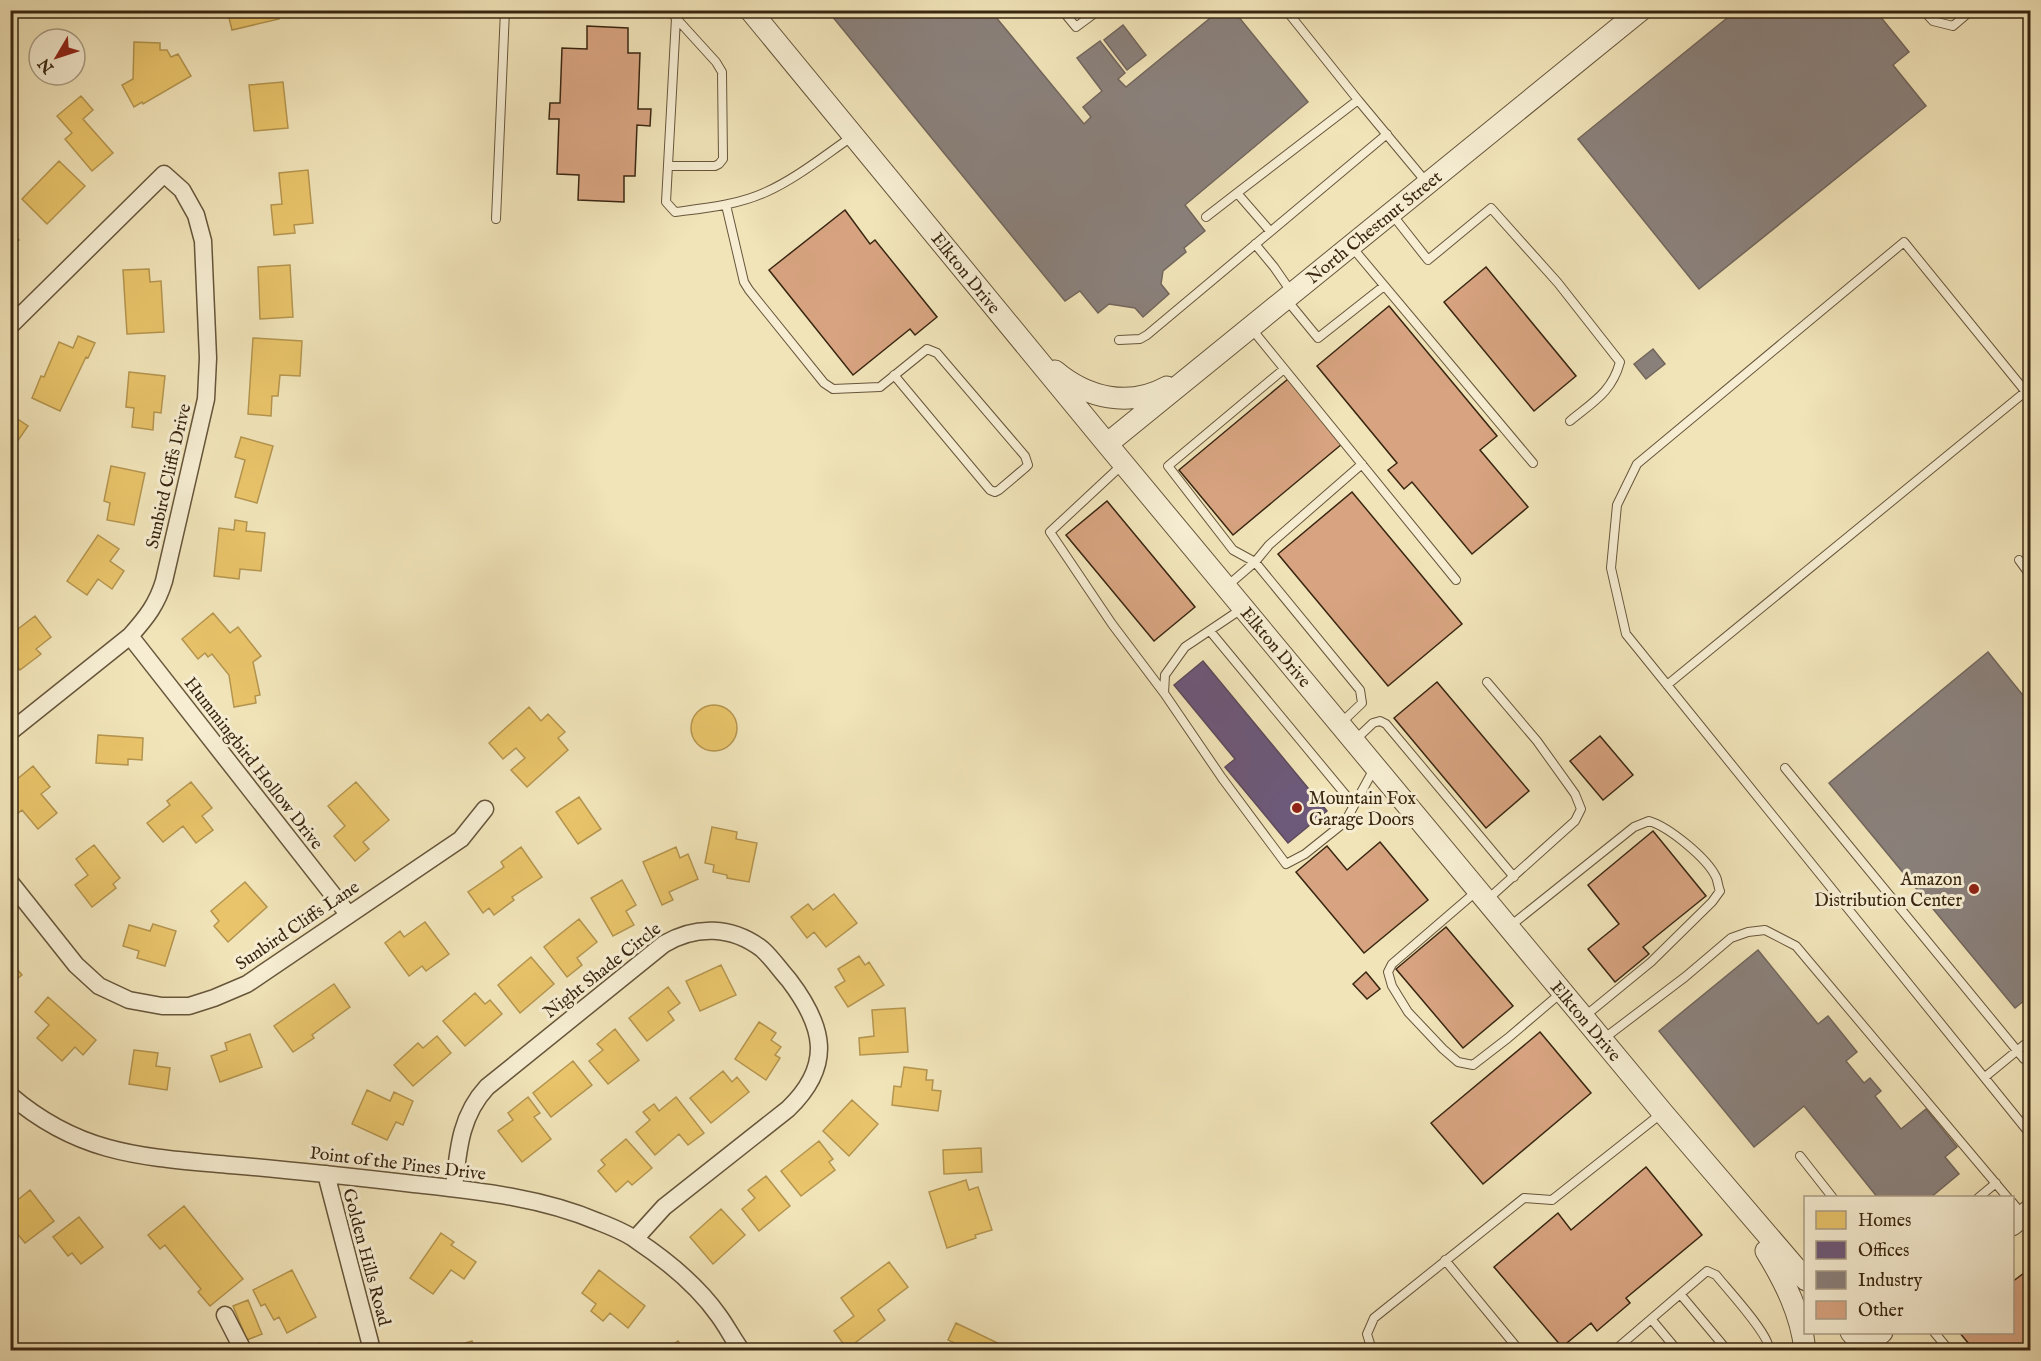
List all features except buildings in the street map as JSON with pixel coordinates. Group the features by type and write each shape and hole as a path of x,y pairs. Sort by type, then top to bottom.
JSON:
{"street":[{"name":"Elkton Drive","path":"750,10 1562,992 1717,1178 1804,1278"},
{"name":"North Chestnut Street","path":"1107,444 1641,10"},
{"name":"Sunbird Cliffs Drive","path":"10,326 164,174 182,190 195,215 203,241 208,358 206,399 158,600 130,636 10,732"},
{"path":"1030,351 1063,378 1110,399 1143,398 1158,393 1199,369"},
{"name":"Hummingbird Hollow Drive","path":"130,636 348,914"},
{"name":"Sunbird Cliffs Lane","path":"10,882 76,965 99,986 129,1000 162,1006 189,1006 247,984 461,839 485,809"},
{"name":"Night Shade Circle","path":"454,1188 463,1126 477,1098 487,1087 664,944 694,931 730,932 762,949 805,1001 819,1033 816,1066 810,1083 794,1103 664,1207 635,1239"},
{"name":"Point of the Pines Drive","path":"10,1095 48,1124 80,1140 111,1150 153,1158 454,1188 517,1197 570,1209 635,1239 686,1278 718,1314 741,1350"},
{"name":"Golden Hills Road","path":"326,1174 372,1350"},
{"path":"1717,1178 1781,1275 1798,1316 1805,1350"},
{"path":"225,1315 243,1350"},
{"path":"1858,1343 1878,1334"}],"lane":[{"path":"496,219 505,10"},
{"path":"668,166 715,166 723,159 722,72 716,62 669,10"},
{"path":"1062,10 1076,27 1100,10"},
{"path":"1286,10 1427,184"},
{"path":"1923,10 1933,21 1953,26 1967,14 1967,10"},
{"path":"676,18 666,202 675,212 726,205 766,192 803,171 853,135"},
{"path":"1206,217 1358,100"},
{"path":"1119,340 1140,339 1147,335 1387,134"},
{"path":"1238,193 1270,231"},
{"path":"726,205 744,282 824,383 833,389 880,387 894,375 927,349 937,353 1028,460 1026,468 995,492 986,485 894,375"},
{"path":"1391,213 1428,260 1491,208 1558,283 1620,362 1617,375 1605,394 1570,421"},
{"path":"1667,685 2029,392 1904,242 1637,464 1617,505 1611,568 1626,634 1667,685 2031,1134"},
{"path":"1255,244 1275,267 1289,296 1318,338 1384,286"},
{"path":"1351,246 1533,464"},
{"path":"1251,327 1456,580"},
{"path":"1284,369 1168,466 1233,550 1256,562 1360,690 1362,703 1340,724"},
{"path":"1124,464 1050,532 1112,624 1286,864 1305,854 1345,822 1375,766"},
{"path":"1226,587 1256,562 1269,545 1362,464"},
{"path":"2019,560 2031,575"},
{"path":"1164,693 1165,675 1185,647 1243,608"},
{"path":"1210,630 1354,805"},
{"path":"1487,682 1537,741 1575,794 1581,809 1575,821 1514,877 1482,895 1392,964 1388,972 1392,986 1408,1012 1458,1062 1473,1065 1562,992"},
{"path":"1354,741 1373,723 1380,721 1386,724 1514,877"},
{"path":"1785,768 2024,1059"},
{"path":"1509,928 1634,827 1649,820 1661,824 1702,859 1716,876 1720,891 1712,902 1651,962 1583,1017"},
{"path":"1602,1040 1685,977 1731,938 1748,932 1765,930 1796,946 2007,1196"},
{"path":"1985,1077 2031,1040"},
{"path":"1372,1350 1367,1334 1374,1318 1445,1260 1524,1198 1552,1200 1663,1113"},
{"path":"1800,1156 1832,1196"},
{"path":"1979,1196 1996,1183"},
{"path":"1445,1260 1519,1350"},
{"path":"1620,1349 1707,1271 1716,1275 1758,1327 1769,1350"},
{"path":"1681,1295 1727,1350"},
{"path":"1652,1320 1677,1350"},
{"path":"1936,1334 1949,1350"}],"place":[{"name":"Mountain Fox Garage Doors","path":"1297,808"},
{"name":"Amazon Distribution Center","path":"1974,889"}]}
